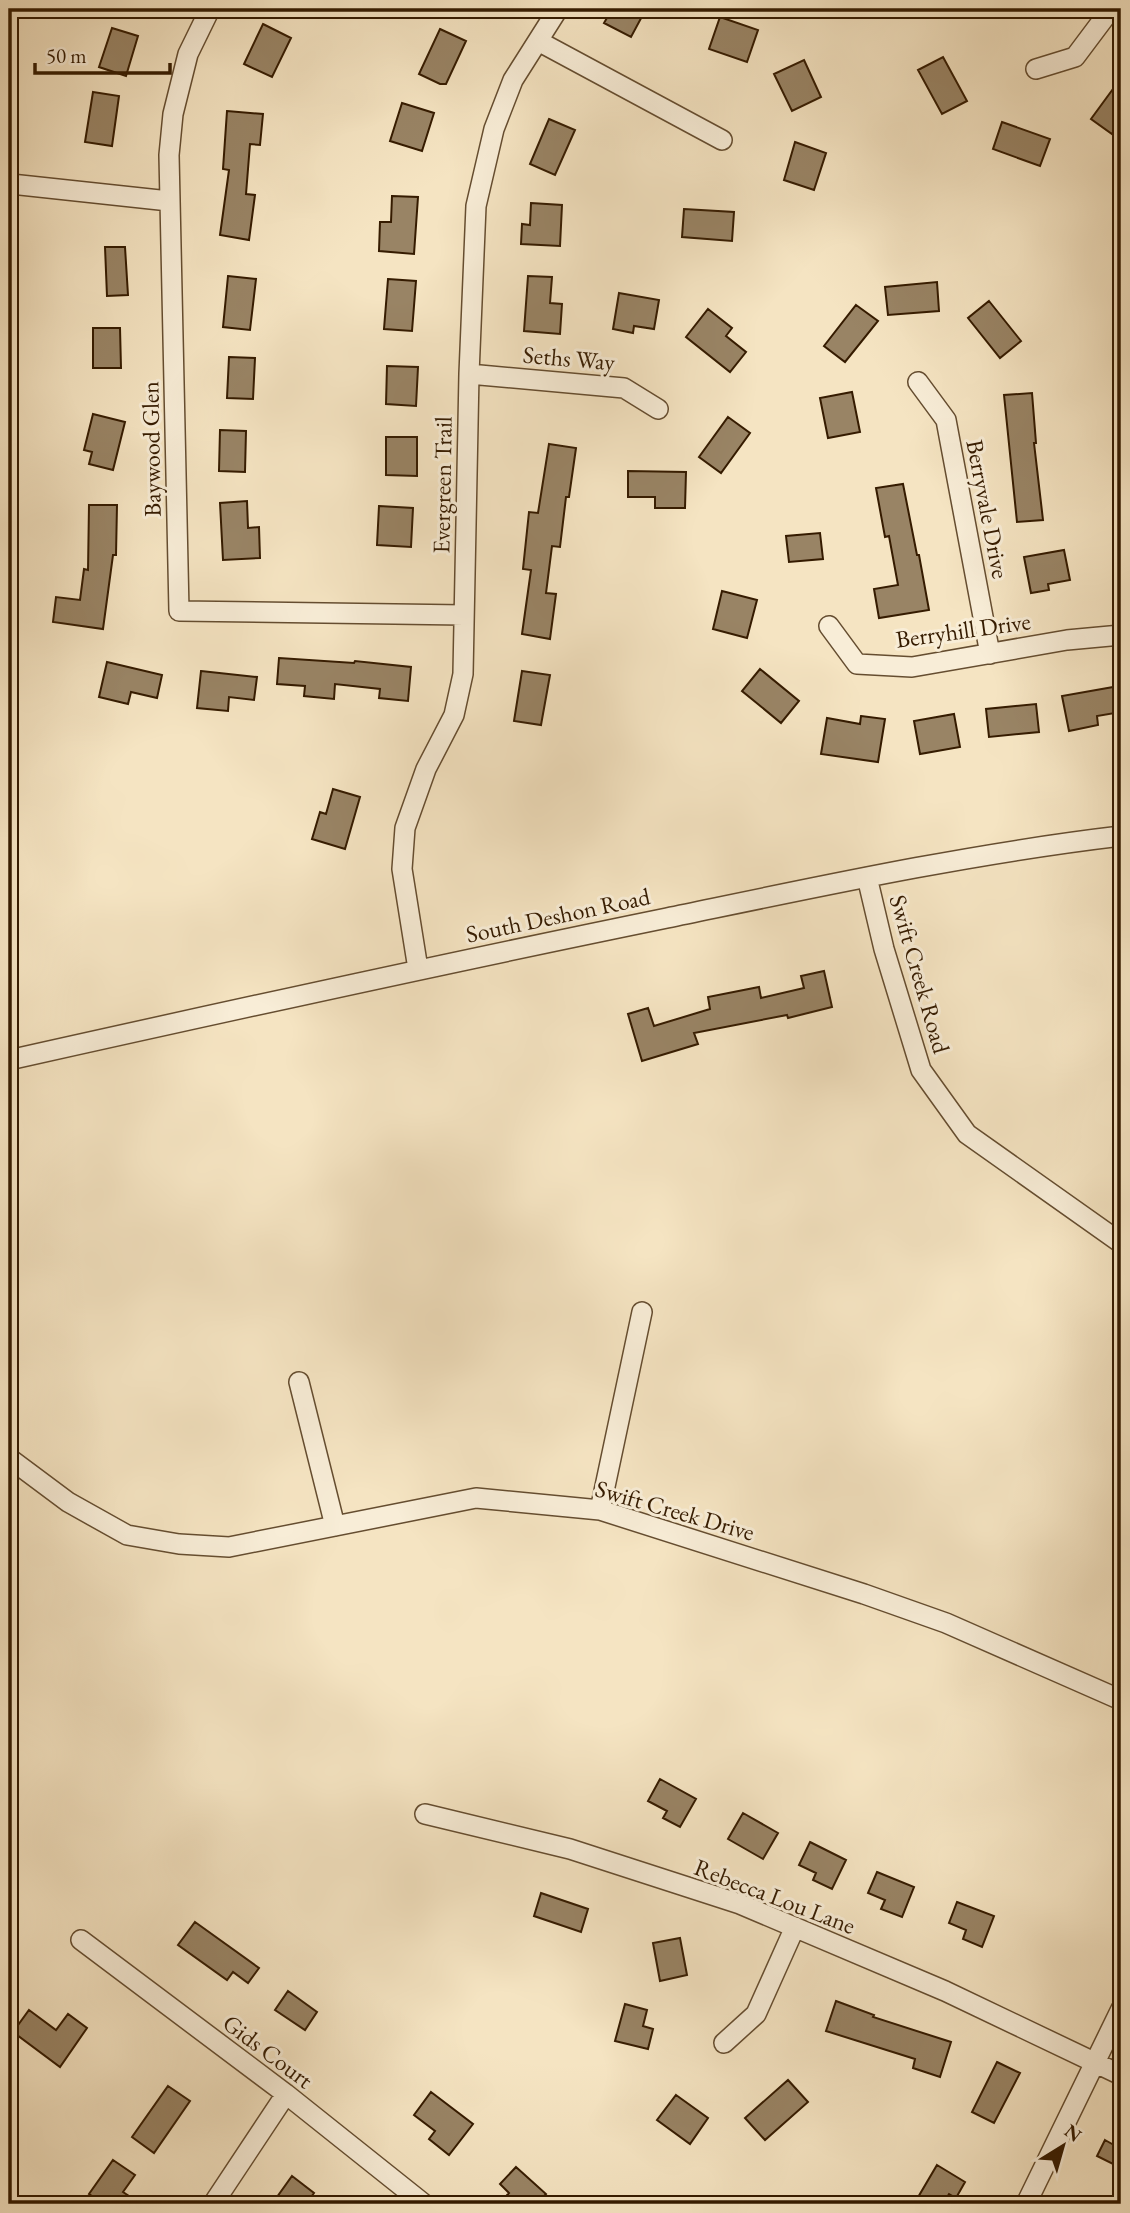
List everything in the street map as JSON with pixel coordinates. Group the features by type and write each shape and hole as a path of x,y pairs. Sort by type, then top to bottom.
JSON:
{"street":[{"name":"Baywood Glen","path":"211,9 188,54 173,114 169,155 179,611 464,615"},
{"name":"Evergreen Trail","path":"418,969 402,869 405,828 426,769 454,715 463,674 469,374 476,206 494,129 513,80 558,9"},
{"path":"1036,69 1075,57 1111,9"},
{"path":"538,41 722,140"},
{"path":"11,184 169,201"},
{"name":"Seths Way","path":"469,374 624,388 659,409"},
{"name":"Berryvale Drive","path":"918,382 946,420 990,654"},
{"name":"Berryhill Drive","path":"829,626 857,664 912,667 1068,640 1121,635"},
{"name":"South Deshon Road","path":"9,1060 418,969 867,877 1054,844 1121,836"},
{"name":"Swift Creek Road","path":"867,877 884,949 922,1070 967,1133 1121,1243"},
{"path":"600,1510 642,1312"},
{"path":"299,1382 335,1526"},
{"name":"Swift Creek Drive","path":"9,1458 68,1502 127,1535 179,1544 229,1547 476,1498 600,1510 864,1594 946,1623 1106,1691 1121,1700"},
{"name":"Rebecca Lou Lane","path":"425,1814 570,1849 740,1904 944,1991 1121,2075"},
{"path":"724,2043 755,2014 795,1927"},
{"name":"Gids Court","path":"80,1940 286,2094 424,2204"},
{"path":"1026,2204 1121,2010"},
{"path":"213,2204 286,2094"}],"building":[{"path":"612,9 646,9 631,37 604,23"},
{"path":"720,17 758,30 747,62 709,49"},
{"path":"263,24 291,38 272,77 244,64"},
{"path":"112,28 138,36 126,76 99,67"},
{"path":"440,29 466,41 446,84 419,74"},
{"path":"943,57 967,101 942,114 918,70"},
{"path":"804,60 821,97 792,111 774,74"},
{"path":"1121,78 1121,121 1112,134 1091,119"},
{"path":"93,92 119,96 112,146 85,142"},
{"path":"402,103 434,113 422,151 390,141"},
{"path":"227,111 263,114 260,145 250,144 246,194 255,195 249,240 220,235 229,170 223,169"},
{"path":"549,119 575,130 555,175 530,164"},
{"path":"1002,122 1050,139 1040,166 993,149"},
{"path":"795,142 826,153 814,190 784,180"},
{"path":"392,196 418,197 414,254 379,251 380,222 391,222"},
{"path":"531,203 562,205 560,246 521,244 522,224 530,225"},
{"path":"684,209 734,212 732,241 682,237"},
{"path":"105,247 125,247 128,295 107,296"},
{"path":"228,276 256,279 250,330 223,327"},
{"path":"528,276 552,277 550,303 562,304 560,334 524,331"},
{"path":"388,279 416,281 412,331 384,329"},
{"path":"937,282 939,311 888,315 885,287"},
{"path":"619,293 659,300 654,329 634,326 633,333 613,329"},
{"path":"989,301 1021,341 1000,358 968,318"},
{"path":"856,305 878,321 845,362 824,346"},
{"path":"708,309 732,328 726,336 746,352 730,372 686,337"},
{"path":"93,328 120,328 121,368 93,368"},
{"path":"229,357 255,358 253,399 227,398"},
{"path":"387,366 418,367 416,406 386,404"},
{"path":"852,392 860,432 828,438 820,398"},
{"path":"1032,393 1034,443 1043,520 1017,522 1004,395"},
{"path":"93,414 125,422 113,470 89,464 92,452 84,450"},
{"path":"728,417 750,433 721,473 699,457"},
{"path":"220,430 246,431 245,472 219,471"},
{"path":"386,437 417,437 417,476 386,475"},
{"path":"549,444 576,448 560,547 552,546 546,593 556,594 550,639 522,634 531,570 523,569 529,512 538,513"},
{"path":"628,471 686,472 685,508 655,508 655,497 628,497"},
{"path":"903,484 929,610 879,618 874,589 898,585 876,488"},
{"path":"247,501 248,528 259,527 260,558 223,560 220,503"},
{"path":"89,505 117,505 116,555 113,555 103,629 53,622 56,597 80,600 84,569 88,570"},
{"path":"379,506 413,508 411,547 377,545"},
{"path":"820,533 823,559 789,562 786,536"},
{"path":"1064,550 1070,580 1048,584 1049,590 1031,593 1024,557"},
{"path":"722,591 757,600 747,638 713,629"},
{"path":"279,658 355,661 411,667 408,701 379,698 380,689 335,684 334,699 304,696 305,686 277,684"},
{"path":"107,662 162,675 157,698 131,692 128,704 99,697"},
{"path":"760,669 799,701 781,723 742,691"},
{"path":"201,671 257,677 254,700 229,697 228,711 197,708"},
{"path":"522,671 550,675 541,725 514,721"},
{"path":"1119,686 1121,712 1097,716 1098,725 1069,731 1062,696"},
{"path":"1036,704 1039,732 989,737 986,709"},
{"path":"954,714 960,747 920,754 914,721"},
{"path":"861,716 885,719 878,762 821,754 827,718 860,724"},
{"path":"333,789 360,797 345,849 312,839 320,812 326,814"},
{"path":"824,971 832,1007 788,1018 787,1015 694,1033 698,1044 642,1061 628,1014 648,1008 654,1026 710,1009 708,997 759,987 761,998 804,988 801,976"},
{"path":"660,1779 696,1799 680,1827 663,1818 667,1811 648,1801"},
{"path":"743,1813 778,1833 763,1859 728,1839"},
{"path":"810,1842 846,1860 832,1889 813,1880 816,1873 799,1865"},
{"path":"877,1872 914,1887 902,1917 881,1909 885,1900 868,1893"},
{"path":"541,1893 588,1909 581,1932 534,1916"},
{"path":"957,1902 994,1916 982,1947 963,1939 966,1930 949,1923"},
{"path":"195,1922 259,1968 248,1983 233,1972 227,1980 178,1945"},
{"path":"680,1938 687,1975 660,1981 653,1943"},
{"path":"288,1991 317,2012 305,2030 275,2010"},
{"path":"836,2001 874,2015 873,2017 951,2042 940,2077 913,2068 915,2059 826,2031"},
{"path":"625,2004 647,2010 643,2026 653,2029 648,2049 615,2041"},
{"path":"29,2010 56,2030 68,2014 87,2028 60,2067 13,2032"},
{"path":"997,2062 1020,2073 994,2123 972,2112"},
{"path":"788,2080 808,2102 765,2140 745,2118"},
{"path":"168,2086 190,2101 154,2153 132,2137"},
{"path":"431,2092 473,2124 449,2155 429,2139 435,2131 414,2115"},
{"path":"676,2095 708,2118 690,2144 657,2120"},
{"path":"1105,2140 1121,2149 1121,2168 1097,2156"},
{"path":"113,2160 135,2175 123,2192 141,2204 104,2204 89,2194"},
{"path":"937,2165 965,2182 956,2198 949,2194 943,2204 925,2204 917,2199"},
{"path":"516,2167 546,2194 537,2204 499,2204 509,2193 500,2184"},
{"path":"292,2176 314,2193 306,2204 272,2204"}]}
